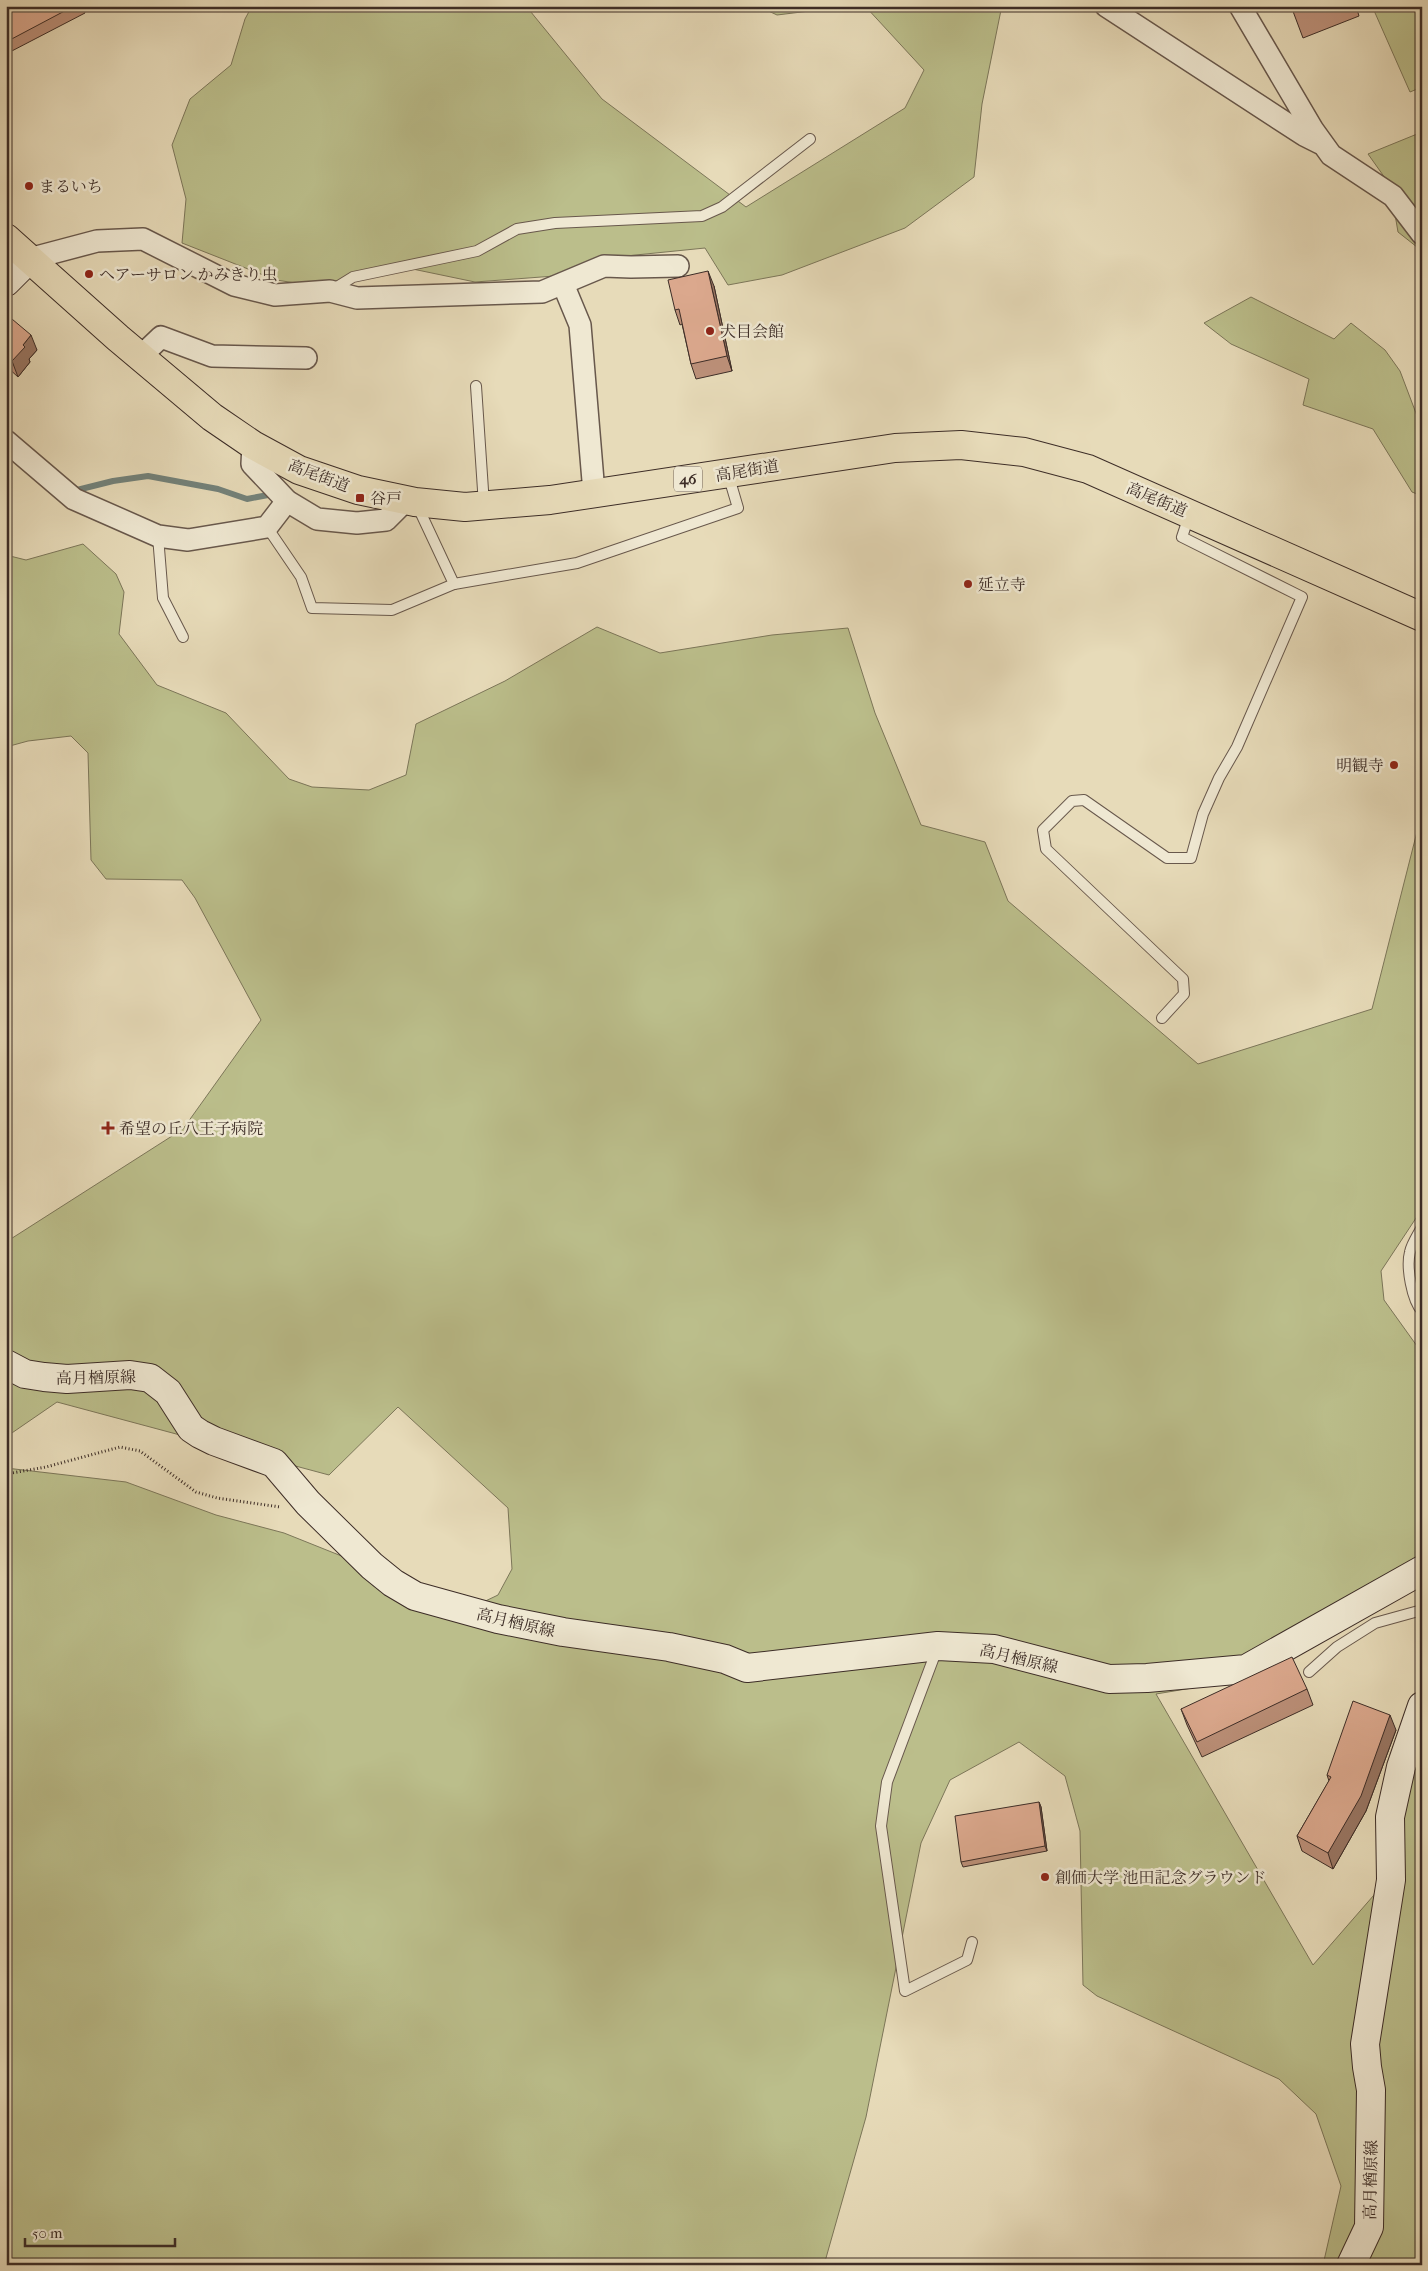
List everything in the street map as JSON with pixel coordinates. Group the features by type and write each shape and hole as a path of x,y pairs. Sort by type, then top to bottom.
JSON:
{"main road":[{"name":"高尾街道","path":"6,238 140,357 212,417 253,446 299,470 358,490 411,501 465,507 484,506 550,500 895,448 961,444 1024,452 1088,469 1422,617"},
{"path":"6,282 29,259"},
{"name":"高月楢原線","path":"6,1364 25,1374 44,1377 66,1379 130,1375 150,1378 168,1392 191,1428 214,1441 274,1462 308,1503 372,1566 393,1583 415,1596 498,1619 572,1634 669,1647 725,1659 747,1668 938,1646 994,1649 1109,1679 1147,1678 1246,1668 1422,1570"},
{"name":"高月楢原線","path":"1351,2265 1369,2227 1371,2090 1366,2067 1365,2044 1391,1880 1390,1817 1401,1767 1422,1706"}],"street":[{"path":"1106,6 1304,135 1324,145"},
{"path":"1240,6 1331,155 1393,196 1422,234"},
{"path":"29,259 97,241 143,238 234,285 275,294 330,291 357,298 542,292 604,266 678,266"},
{"path":"562,284 580,325 594,493"},
{"path":"140,357 161,337 212,356 306,358"},
{"path":"6,442 74,500 158,536 188,540 267,527 287,501"},
{"path":"253,446 252,464 287,501 317,518 357,523 386,520 411,501"}],"lane":[{"path":"330,291 352,277 477,251 517,229 555,223 702,216 722,207 810,139"},
{"path":"476,386 484,506"},
{"path":"267,527 302,577 312,608 392,610 454,584 577,563 738,508 727,473"},
{"path":"411,501 454,584"},
{"path":"1162,1018 1184,994 1183,979 1046,849 1043,830 1072,801 1084,800 1167,858 1191,858 1203,814 1219,778 1236,747 1302,597 1182,537 1190,513"},
{"path":"158,536 163,598 183,637"},
{"path":"1422,1227 1410,1252 1410,1276 1415,1304 1422,1311"},
{"path":"1310,1672 1337,1647 1375,1623 1422,1610"},
{"path":"938,1646 887,1782 883,1804 881,1826 905,1991 967,1960 972,1942"}],"path":[{"path":"6,1474 46,1467 120,1446 140,1451 196,1492 217,1498 287,1508 299,1508 308,1503"}],"green space":[{"path":"252,6 526,6 602,99 746,207 905,108 924,70 865,6 992,6 1001,10 982,104 974,177 905,228 782,275 728,285 705,248 606,258 568,275 475,282 403,267 329,288 276,280 182,243 186,199 172,145 190,99 231,65 245,19"},
{"path":"758,6 850,6 777,15"},
{"path":"1372,6 1422,6 1422,87 1410,92"},
{"path":"1422,132 1422,251 1398,232 1390,185 1368,154"},
{"path":"1251,297 1334,339 1351,323 1385,350 1400,371 1422,429 1422,496 1412,492 1373,429 1303,405 1309,379 1231,344 1204,323"},
{"path":"83,544 116,574 124,592 119,634 157,685 226,713 289,779 312,787 369,790 406,775 416,724 505,681 597,627 660,653 772,635 848,628 875,713 921,825 985,842 1008,901 1198,1064 1372,1009 1422,812 1422,1209 1381,1271 1384,1300 1422,1353 1422,1584 1310,1645 1264,1676 1156,1694 1313,1965 1374,1895 1422,1701 1422,2265 1323,2265 1341,2186 1316,2114 1279,2079 1097,1996 1083,1985 1080,1831 1065,1776 1019,1742 950,1780 921,1843 866,2117 824,2265 6,2265 6,1468 126,1482 216,1515 284,1533 379,1571 452,1617 498,1595 512,1569 508,1508 398,1407 329,1475 57,1402 6,1437 6,1242 183,1129 261,1020 195,898 182,880 106,879 91,860 88,753 71,736 28,741 6,747 6,555 26,560"}],"building":[{"path":"9,6 74,6 6,42 6,8"},
{"name":"犬目会館","path":"708,271 727,356 691,364 679,309 675,310 668,280"},
{"path":"6,314 31,335 23,345 25,347 12,361 6,356"},
{"path":"1292,1657 1307,1689 1197,1742 1181,1709"},
{"path":"1353,1701 1390,1715 1361,1796 1328,1853 1297,1836 1331,1777 1327,1775"},
{"path":"1039,1802 1045,1846 961,1862 955,1816"}],"waterway":[{"path":"73,487 77,490 113,481 148,476 218,489 247,499 268,495"}],"place":[{"name":"まるいち","path":"29,186"},
{"name":"ヘアーサロン かみきり虫","path":"89,274"},
{"name":"犬目会館","path":"710,331"},
{"name":"谷戸","path":"360,498"},
{"name":"延立寺","path":"968,584"},
{"name":"明観寺","path":"1394,765"},
{"name":"希望の丘八王子病院","path":"108,1128"},
{"name":"創価大学 池田記念グラウンド","path":"1045,1877"}]}
